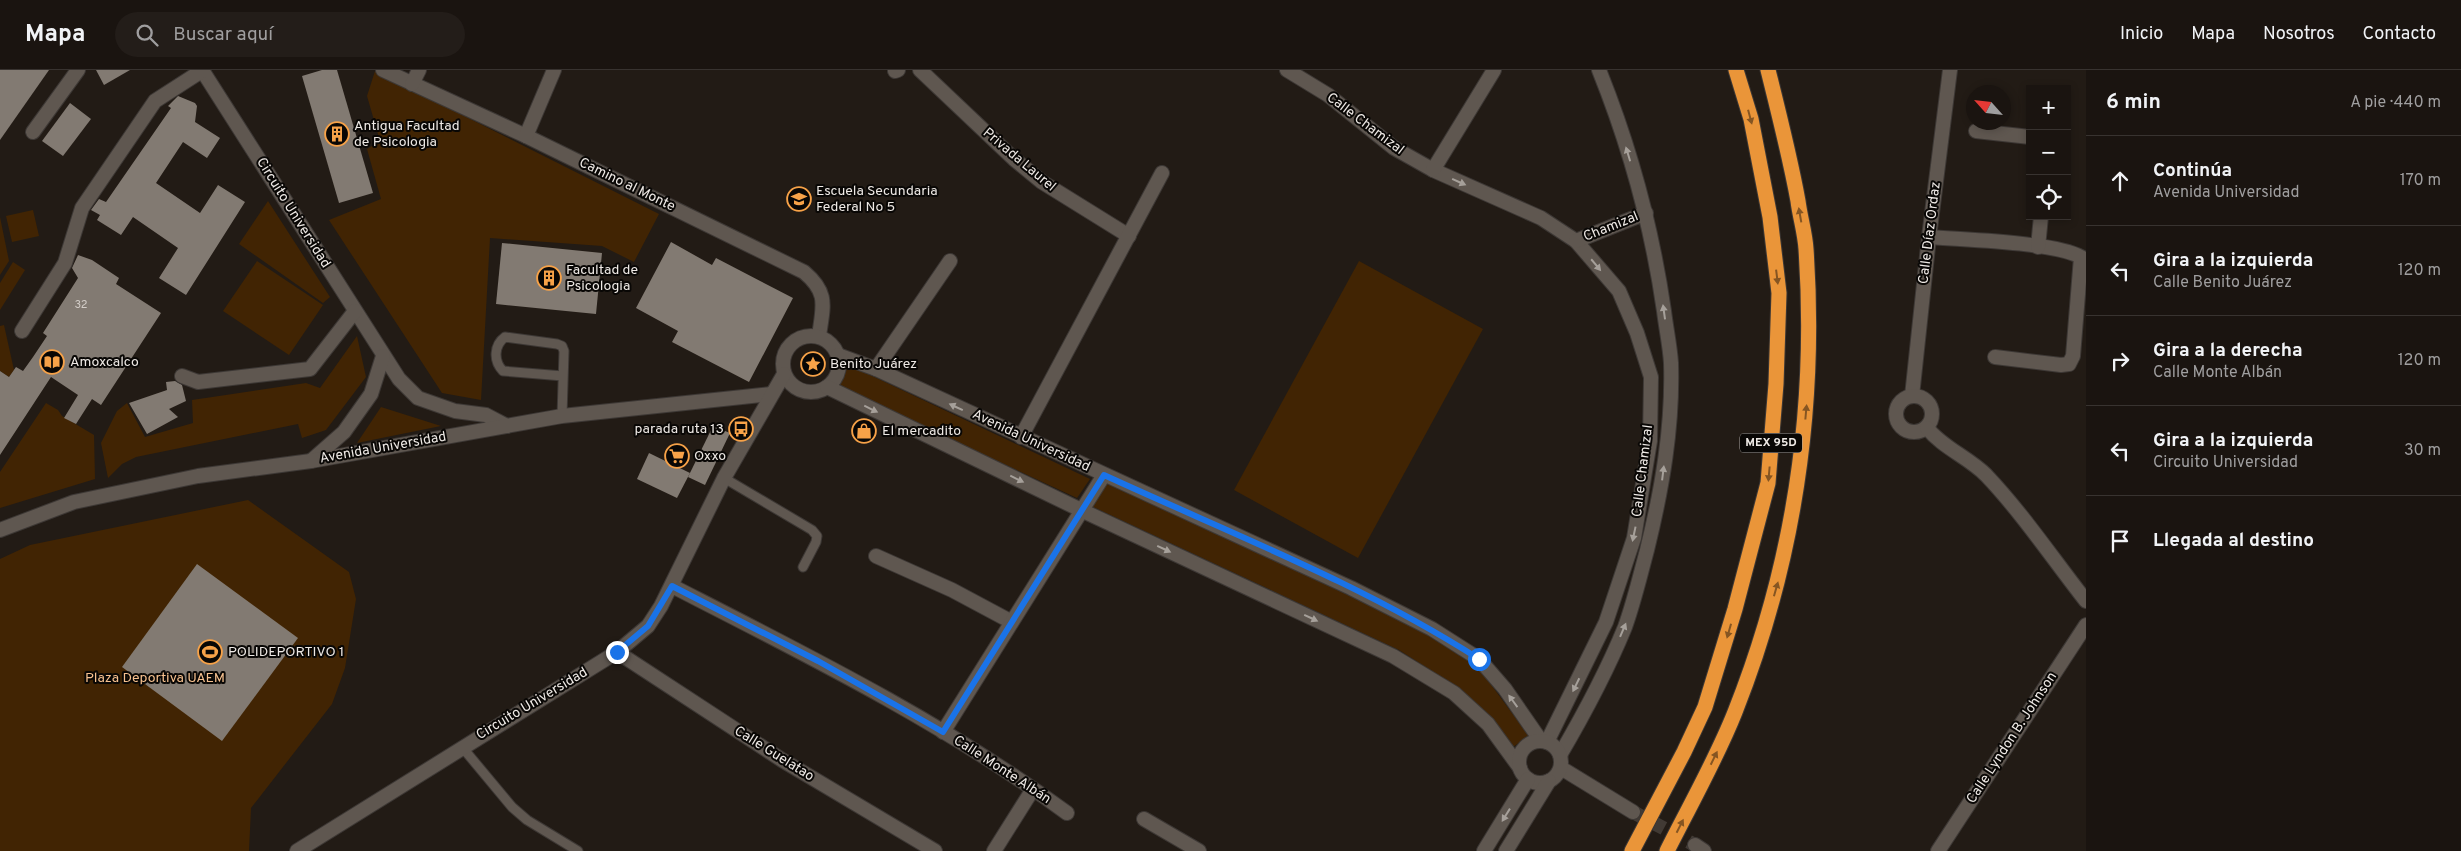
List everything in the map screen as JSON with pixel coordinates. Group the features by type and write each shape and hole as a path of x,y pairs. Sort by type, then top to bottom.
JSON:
{"highway":[{"name":"MEX 95D","path":"1632,851 1684,752 1705,707 1735,609 1768,483 1776,384 1778,293 1770,218 1751,120 1736,70"},
{"name":"MEX 95D","path":"1667,851 1724,738 1735,710 1784,560 1797,493 1807,411 1806,247 1789,151 1768,70"}],"street":[{"path":"33,132 78,70"},
{"path":"22,331 66,263 82,208 155,101 202,70"},
{"name":"Circuito Universidad","path":"202,70 399,379 418,398 455,411 486,415 507,426"},
{"name":"Camino al Monte","path":"383,70 526,136 804,272 817,283 823,300 819,336"},
{"path":"412,84 418,70"},
{"path":"526,136 554,70"},
{"name":"Privada Laurel","path":"920,70 1014,160 1042,182 1129,236"},
{"path":"1433,170 1494,70"},
{"name":"Calle Chamizal","path":"1560,761 1625,627 1637,589 1660,497 1670,419 1671,362 1659,276 1646,213 1612,104 1599,70"},
{"name":"Calle Díaz Ordaz","path":"1912,396 1928,237 1950,70"},
{"name":"Calle Chamizal","path":"1293,71 1328,95 1394,148 1433,170 1541,218 1576,241 1619,291 1638,333 1651,378 1650,441 1634,538 1606,622 1544,742"},
{"path":"1976,131 2026,137"},
{"path":"1021,437 1162,173"},
{"name":"Chamizal","path":"1576,241 1646,213"},
{"path":"2038,247 2041,220"},
{"path":"1928,237 2038,247 2074,252 2082,257 2073,356 2069,364 2060,365 1995,357"},
{"path":"876,369 950,260"},
{"path":"182,376 198,382 310,369 355,312"},
{"path":"819,336 834,347 838,355 838,373 827,387 815,392 802,391 791,385 784,374 783,356 794,341 802,337 819,336"},
{"name":"Avenida Universidad","path":"838,355 876,369 1351,588 1432,629 1479,659 1505,689 1544,742"},
{"path":"311,461 344,432 371,394 383,356"},
{"name":"Circuito Universidad","path":"297,851 617,652 648,626 672,586 724,478 784,374"},
{"path":"827,387 1081,510 1393,656 1454,693 1488,724 1524,774 1542,783 1556,776 1560,761 1555,747 1544,742 1531,744 1524,750 1520,758 1524,774 1484,851"},
{"name":"Avenida Universidad","path":"0,530 74,502 198,476 311,461 562,416 771,394"},
{"path":"1912,396 1923,399 1931,407 1932,418 1926,428 1916,433 1905,430 1898,422 1897,411 1902,401 1912,396"},
{"path":"1926,428 1935,439 1984,473 2014,506 2086,601"},
{"path":"943,732 1010,621 1104,475"},
{"path":"876,556 952,590 1010,621"},
{"name":"Calle Monte Albán","path":"672,586 818,661 943,732 1033,788 1067,813"},
{"name":"Calle Lyndon B. Johnson","path":"1938,851 2086,625"},
{"name":"Calle Guelatao","path":"617,652 782,760 935,851"},
{"path":"1560,761 1633,812"},
{"path":"1506,851 1549,781"},
{"path":"994,851 1033,788"},
{"path":"1144,819 1199,851"}],"lane":[{"path":"562,416 564,352 562,346 505,337 499,341 496,354 498,365 503,370 563,376"},
{"path":"724,478 812,530 817,536 816,542 802,567"},
{"path":"462,747 512,807 527,820 578,851"}],"green space":[{"path":"375,71 659,214 634,262 602,246 490,238 481,400 442,393 329,220 381,199 367,149 380,141 367,96"},
{"path":"268,201 330,297 323,303 239,244"},
{"path":"33,210 39,236 12,242 6,216"},
{"path":"0,217 9,261 0,275"},
{"path":"257,261 323,305 289,355 223,311"},
{"path":"1359,261 1483,329 1358,558 1234,490"},
{"path":"13,262 25,270 0,310 0,283"},
{"path":"4,325 14,370 9,377 0,371 0,326"},
{"path":"357,336 366,377 326,430 302,438 298,424 136,457 122,464 108,478 101,443 117,411 127,403 145,437 193,423 192,400 306,383 320,388"},
{"path":"849,365 1090,479 1077,498 838,387"},
{"path":"46,403 58,410 62,416 94,435 95,479 0,508 0,472"},
{"path":"381,407 441,426 357,443"},
{"path":"1108,482 1410,624 1478,667 1529,736 1513,747 1463,691 1399,650 1091,506"},
{"name":"Plaza Deportiva UAEM","path":"248,500 349,572 356,599 345,668 332,704 251,808 249,851 0,851 0,559 30,545"}],"building":[{"path":"0,70 49,70 0,140"},
{"path":"96,70 130,70 104,85"},
{"name":"Antigua Facultad de Psicologia","path":"322,70 337,70 373,193 339,203 302,76"},
{"path":"178,96 195,103 197,106 195,122 220,138 207,158 183,142 156,183 200,213 218,185 245,202 186,295 159,278 178,248 133,217 121,235 97,220 100,215 91,210 99,199 106,202 171,108 168,106"},
{"path":"70,103 91,119 63,156 42,141"},
{"path":"671,242 712,265 716,258 793,298 749,382 672,342 678,331 636,308"},
{"name":"Facultad de Psicologia","path":"502,243 602,253 596,314 496,304"},
{"path":"78,255 92,260 119,278 116,284 161,313 101,405 92,399 76,424 64,418 78,395 51,377 0,455 0,371 9,377 16,367 23,371 33,357 47,336 43,333 78,278 72,268"},
{"path":"175,381 182,385 186,401 169,409 178,417 147,434 129,403 167,390 166,382"},
{"path":"713,426 730,433 705,485 688,477"},
{"path":"649,453 690,473 677,498 637,479"},
{"name":"POLIDEPORTIVO 1","path":"197,564 298,638 222,741 122,667"}],"tunnel":[{"path":"1633,812 1695,845"}],"place":[{"name":"Antigua Facultad de Psicologia","path":"337,134"},
{"name":"Escuela Secundaria Federal No 5","path":"799,199"},
{"name":"Facultad de Psicologia","path":"549,278"},
{"name":"Amoxcalco","path":"52,362"},
{"name":"Benito Juárez","path":"813,364"},
{"name":"parada ruta 13","path":"741,429"},
{"name":"El mercadito","path":"864,431"},
{"name":"Oxxo","path":"677,456"},
{"name":"POLIDEPORTIVO 1","path":"210,652"}],"route":[{"path":"617,652 648,626 672,586 818,661 943,732 1010,621 1104,475 1351,588 1432,629 1479,659"}]}
